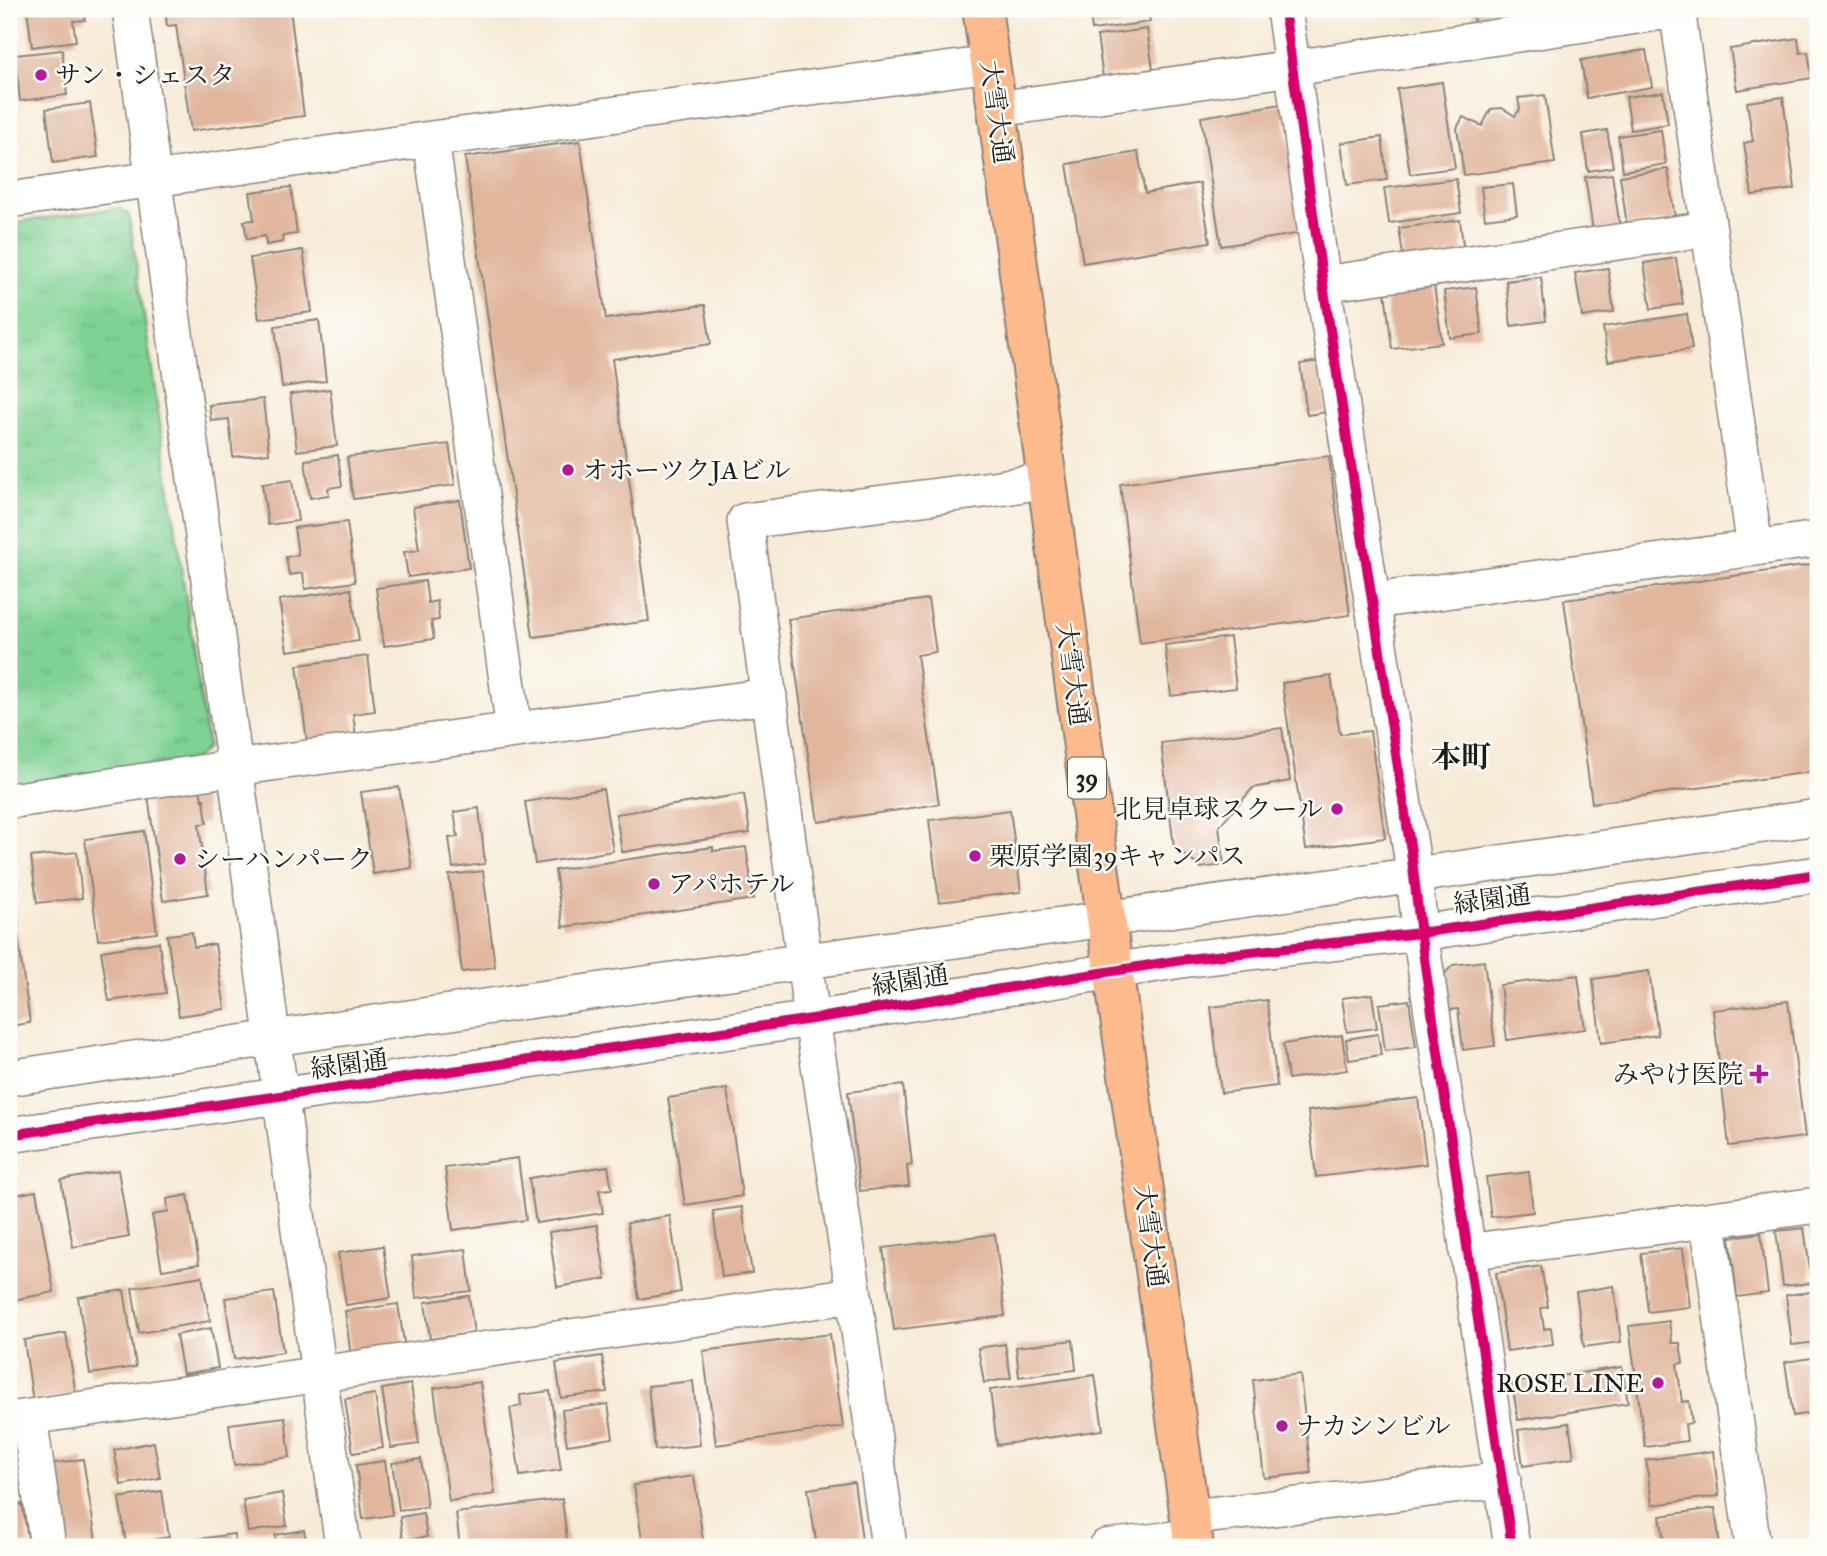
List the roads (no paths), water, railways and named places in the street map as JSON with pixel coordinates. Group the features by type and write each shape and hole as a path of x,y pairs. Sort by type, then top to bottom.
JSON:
{"highway":[{"name":"大雪大通","path":"982,9 1192,1534"}],"street":[{"path":"130,9 343,1547"},
{"path":"1284,9 1513,1547"},
{"path":"997,109 1293,68 1679,9 1755,548"},
{"path":"9,200 432,139 990,64"},
{"path":"432,139 514,730"},
{"path":"1323,284 1709,229"},
{"path":"889,1547 812,1020 745,521 1047,480"},
{"path":"1373,601 1818,538"},
{"path":"9,801 769,696"},
{"name":"緑園通","path":"9,1077 1818,817"},
{"name":"緑園通","path":"9,1135 812,1020 1188,959 1420,933 1818,874"},
{"path":"1467,1252 1818,1205"},
{"path":"1708,1221 1753,1547"},
{"path":"48,1547 19,1418 854,1295"},
{"path":"1106,1547 1192,1534 1248,1511 1503,1480"}],"place":[{"name":"サン・シェスタ","path":"41,75"},
{"name":"オホーツクJAビル","path":"568,470"},
{"name":"北見卓球スクール","path":"1337,809"},
{"name":"栗原学園39キャンパス","path":"975,856"},
{"name":"シーハンパーク","path":"180,859"},
{"name":"アパホテル","path":"654,884"},
{"name":"みやけ医院","path":"1759,1074"},
{"name":"ROSE LINE","path":"1658,1383"},
{"name":"ナカシンビル","path":"1282,1426"}],"district":[{"name":"本町","path":"1461,757"}]}
